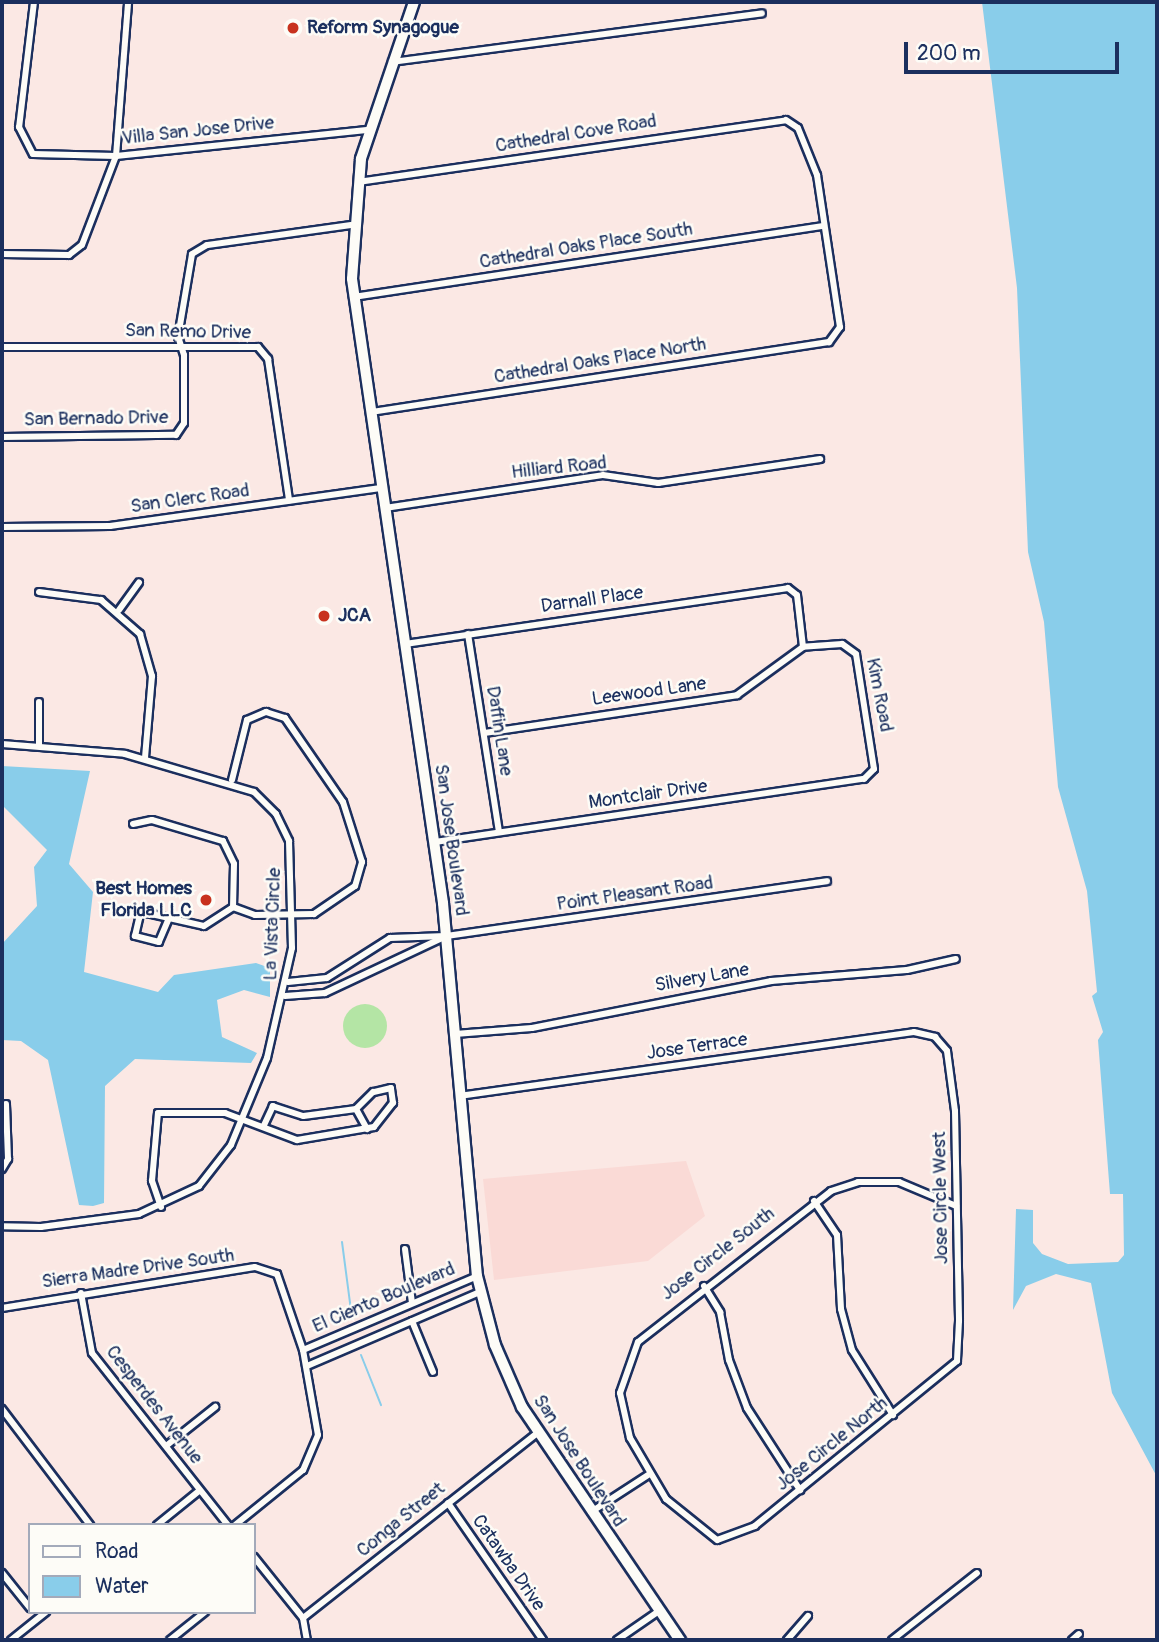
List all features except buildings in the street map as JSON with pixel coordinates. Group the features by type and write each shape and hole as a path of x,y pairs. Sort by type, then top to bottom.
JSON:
{"main road":[{"name":"San Jose Boulevard","path":"414,2 367,130 356,183 352,225 353,297 435,842 477,1276 504,1369 537,1433 680,1640"}],"street":[{"name":"Villa San Jose Drive","path":"34,2 19,127 33,154 116,156 367,130"},
{"path":"2,254 76,252 116,156 128,2"},
{"path":"390,62 762,13"},
{"name":"Cathedral Cove Road","path":"356,183 779,119 798,128 817,175 824,226"},
{"name":"San Bernado Drive","path":"2,437 176,435 184,423 181,346 187,261 198,248 352,225"},
{"name":"Cathedral Oaks Place South","path":"353,297 824,226"},
{"name":"Cathedral Oaks Place North","path":"370,412 834,340 840,327 824,226"},
{"name":"San Remo Drive","path":"2,347 251,346 264,352 289,500"},
{"name":"Hilliard Road","path":"385,508 603,475 658,483 820,459"},
{"name":"San Clerc Road","path":"2,527 110,526 382,488"},
{"path":"118,610 139,582"},
{"name":"Darnall Place","path":"405,644 783,588 797,596 803,647"},
{"path":"39,592 78,594 118,610 139,634 150,661 145,758"},
{"name":"Daffin Lane","path":"468,634 499,832"},
{"name":"Kim Road","path":"803,647 842,644 856,654 874,769 864,779"},
{"name":"Leewood Lane","path":"484,733 737,695 803,647"},
{"path":"39,702 39,745"},
{"path":"232,780 247,720 276,713 340,797 360,851 360,880 314,914 250,915 233,907"},
{"name":"La Vista Circle","path":"2,744 39,745 145,758 232,780 262,799 282,825 291,854 292,915 285,996 242,1118 212,1173 161,1207 41,1227 2,1226"},
{"name":"Montclair Drive","path":"435,842 864,779"},
{"path":"133,824 152,820 223,841 234,864 233,907 213,924 140,914 135,936 159,942 169,918"},
{"name":"Point Pleasant Road","path":"288,982 332,975 390,938 446,936 827,881"},
{"name":"Point Pleasant Road","path":"285,996 312,997 446,936"},
{"path":"361,955 370,969"},
{"name":"Silvery Lane","path":"455,1034 532,1028 771,981 907,970 956,959"},
{"path":"332,975 338,985"},
{"name":"Jose Terrace","path":"459,1096 914,1032 938,1039"},
{"name":"Jose Circle West","path":"938,1039 952,1061 957,1361"},
{"path":"161,1207 152,1181 158,1113 242,1118 264,1127 297,1140 366,1129 393,1103 391,1088 373,1091 356,1110 303,1116 273,1106 264,1127"},
{"path":"2,1169 6,1104"},
{"path":"356,1110 366,1129"},
{"name":"Jose Circle South","path":"721,1540 682,1516 648,1475 621,1412 623,1373 645,1333 814,1201 853,1183 889,1181 930,1190 956,1206"},
{"path":"814,1201 837,1235 841,1309 852,1350 893,1415"},
{"path":"405,1249 412,1303"},
{"name":"Sierra Madre Drive South","path":"2,1308 81,1293 255,1268 277,1275 303,1350"},
{"name":"El Ciento Boulevard","path":"303,1350 477,1276"},
{"path":"704,1286 720,1312 729,1360 747,1408 800,1490"},
{"name":"El Ciento Boulevard","path":"307,1366 480,1292"},
{"name":"Cesperdes Avenue","path":"81,1293 92,1353 226,1523"},
{"path":"412,1321 433,1373"},
{"path":"237,1523 312,1456 319,1421 303,1350"},
{"name":"Jose Circle North","path":"721,1540 738,1537 800,1490 957,1361"},
{"path":"166,1446 215,1407"},
{"path":"2,1409 88,1523"},
{"name":"Conga Street","path":"303,1618 537,1433"},
{"path":"590,1512 648,1475"},
{"path":"159,1523 200,1490"},
{"name":"Catawba Drive","path":"448,1503 543,1640"},
{"path":"256,1560 303,1618 307,1640"},
{"path":"256,1572 262,1567"},
{"path":"2,1573 28,1606"},
{"path":"892,1640 977,1573"},
{"path":"617,1640 659,1611"},
{"path":"170,1640 202,1614"},
{"path":"11,1640 36,1615"},
{"path":"787,1640 808,1616"},
{"path":"1072,1640 1079,1634"}],"shaded area":[{"path":"686,1161 705,1216 648,1261 494,1280 483,1179"}],"green space":[{"path":"365,1004 380,1011 387,1026 380,1041 365,1048 350,1041 343,1026 350,1011"}],"water":[{"path":"982,2 1157,2 1157,1477 1112,1393 1091,1283 1056,1274 1026,1286 1013,1310 1016,1209 1033,1210 1033,1243 1042,1254 1068,1264 1118,1262 1124,1255 1123,1194 1110,1194 1098,1040 1103,1032 1092,996 1097,992 1087,891 1058,787 1044,622 1028,552 1017,288"},
{"path":"2,766 90,771 69,864 93,892 84,972 158,992 174,975 256,963 270,968 270,997 244,990 217,1000 222,1037 257,1053 251,1063 135,1059 105,1086 104,1203 93,1206 79,1205 48,1060 21,1041 2,1040 2,944 37,906 34,867 47,850 2,805"}],"waterway":[{"path":"342,1242 352,1318"},
{"path":"361,1355 381,1405"}],"place":[{"name":"Reform Synagogue","path":"293,28"},
{"name":"JCA","path":"324,616"},
{"name":"Best Homes Florida LLC","path":"206,900"}]}
